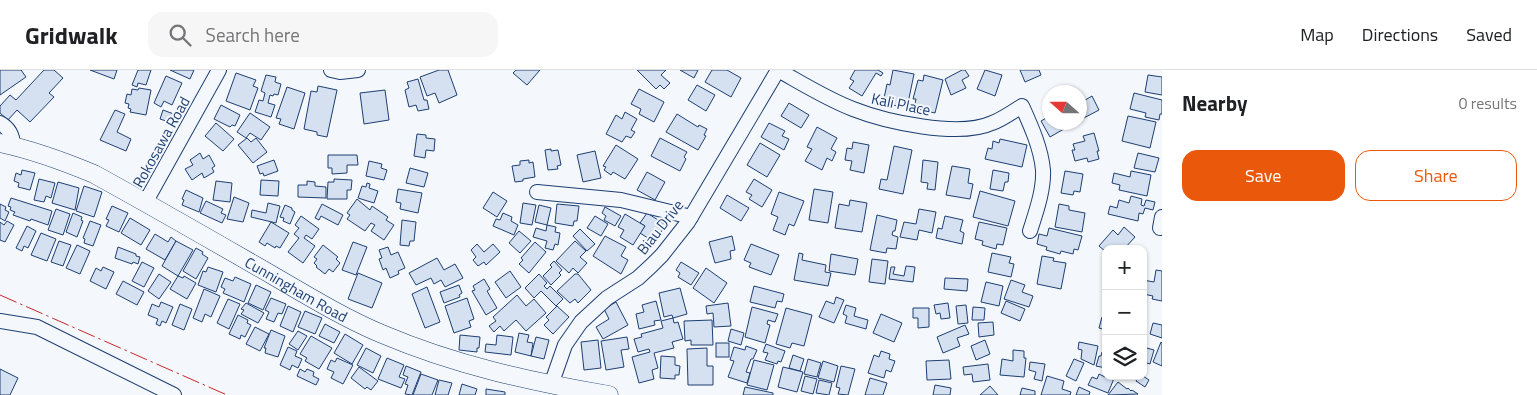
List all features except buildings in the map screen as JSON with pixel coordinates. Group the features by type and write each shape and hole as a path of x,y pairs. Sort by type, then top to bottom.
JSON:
{"main road":[{"name":"Cunningham Road","path":"6,145 60,159 94,174 310,297 381,334 414,347 494,373 609,395"}],"street":[{"name":"Rokosawa Road","path":"146,203 220,70"},
{"path":"330,70 340,72 358,70"},
{"name":"Kali Place","path":"778,70 853,109 874,116 920,126 964,129 991,124 1022,106 1038,148 1043,170 1040,198 1030,231"},
{"name":"Biau Drive","path":"551,385 566,345 581,322 607,298 638,278 662,255 691,216 778,70"},
{"path":"0,122 9,131 13,141 6,145"},
{"path":"537,192 622,200 691,216"},
{"path":"0,321 37,327 174,395"}],"power":[{"path":"0,295 227,395"}]}
